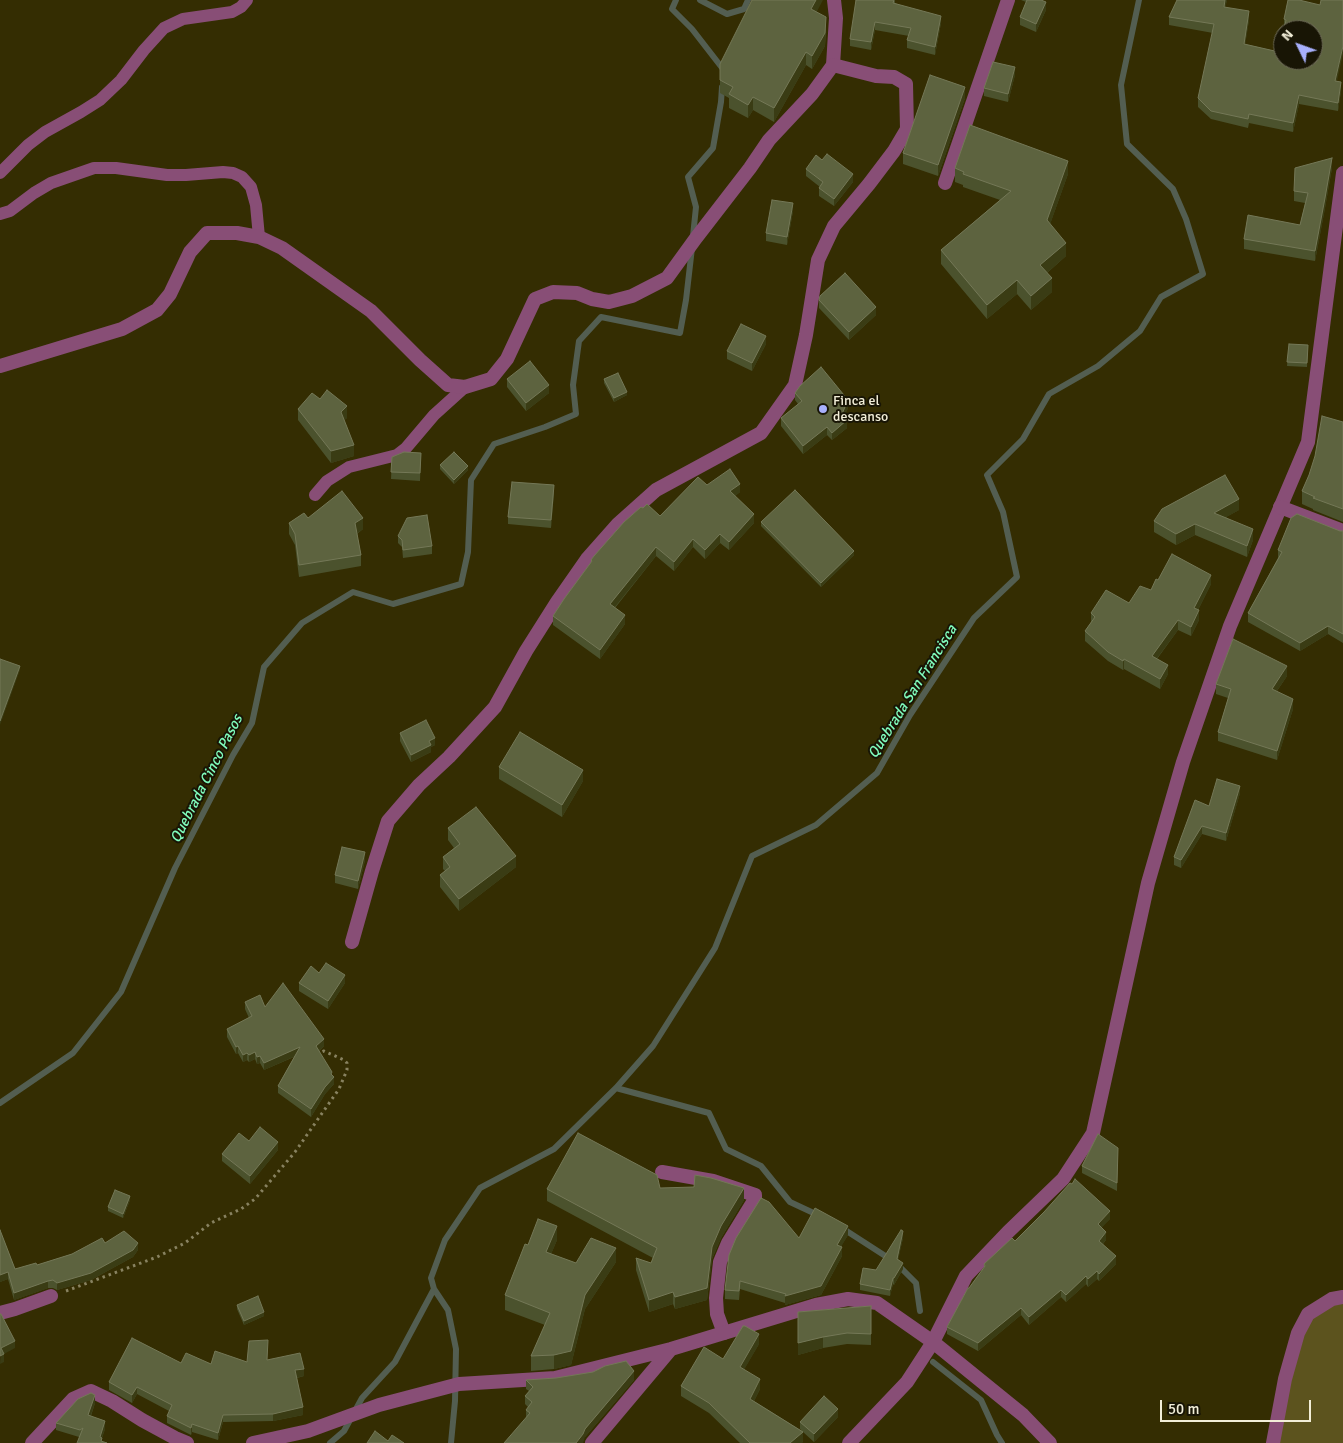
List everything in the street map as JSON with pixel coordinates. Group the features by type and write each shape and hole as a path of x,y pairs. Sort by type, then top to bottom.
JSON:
{"street":[{"path":"0,366 122,329 157,310 170,294 190,252 207,233 237,233 259,237 282,248 372,311 420,360 448,385 465,387 491,379 507,360 535,298 553,292 577,293 592,299 609,302 632,296 666,278 750,168 768,140 812,94 833,65 836,18 834,0"},
{"path":"945,183 1008,0"},
{"path":"352,942 388,821 418,785 449,757 495,707 526,651 587,559 618,524 656,490 761,433 795,385 806,335 818,260 834,226 874,178 894,151 907,129 906,84 894,78 876,76 833,65"},
{"path":"849,1443 907,1382 933,1342 966,1276 1063,1179 1093,1133 1148,883 1183,762 1230,626 1308,442 1343,173"},
{"path":"1280,507 1343,531"},
{"path":"662,1172 713,1181 755,1195 720,1262 716,1298 717,1314 724,1333"},
{"path":"0,1313 51,1296"},
{"path":"1273,1443 1285,1379 1298,1333 1308,1314 1332,1299 1343,1297"},
{"path":"254,1443 308,1431 379,1405 455,1385 555,1378 671,1349 816,1305 848,1300 877,1303 933,1342 1023,1415 1050,1443"},
{"path":"592,1443 671,1349"},
{"path":"32,1443 73,1399 91,1390 166,1434 186,1443"}],"lane":[{"path":"0,173 28,145 45,132 100,100 121,80 164,28 183,19 232,12 241,7 247,0"},
{"path":"0,214 10,211 34,193 51,184 94,168 116,168 167,175 223,172 233,173 242,177 251,187 256,205 259,237"},
{"path":"315,495 327,481 349,467 396,455 406,448 434,415 465,387"}],"path":[{"path":"51,1296 156,1258 185,1243 211,1224 255,1198 295,1152 339,1089 347,1070 347,1063 330,1053 324,1051 311,1056"}],"shaded area":[{"path":"1343,1297 1343,1443 1273,1443 1308,1314"}],"building":[{"path":"752,0 816,0 811,9 826,17 825,33 812,56 806,52 774,108 753,97 748,105 729,94 733,87 720,80 720,64"},
{"path":"856,0 894,0 893,3 941,16 935,47 907,40 911,28 875,22 871,42 850,39"},
{"path":"1027,0 1046,2 1036,24 1020,17"},
{"path":"1177,0 1225,0 1224,7 1249,11 1244,44 1273,51 1273,70 1323,70 1323,20 1284,19 1288,0 1299,0 1320,5 1321,0 1343,0 1343,46 1335,81 1341,82 1338,103 1299,95 1293,123 1249,114 1248,119 1211,111 1198,98 1214,24 1169,17"},
{"path":"993,62 1015,67 1008,94 984,88"},
{"path":"930,75 965,87 938,165 903,153"},
{"path":"970,125 1068,161 1047,220 1066,243 1040,265 1052,278 1031,296 1017,280 987,305 941,250 1011,191 963,174 964,172 955,168"},
{"path":"827,154 853,174 834,199 819,188 823,182 806,169 816,155 822,160"},
{"path":"1332,158 1315,251 1244,239 1248,215 1300,225 1308,193 1294,191 1295,168"},
{"path":"772,200 793,203 787,237 766,233"},
{"path":"845,273 876,307 849,332 819,300 820,296"},
{"path":"741,324 766,336 752,363 727,351"},
{"path":"1289,344 1308,345 1307,363 1287,362"},
{"path":"530,361 549,385 526,403 507,379"},
{"path":"821,367 848,400 842,414 847,420 832,433 827,427 803,446 781,418 802,401 795,393"},
{"path":"618,373 627,392 614,398 604,379"},
{"path":"327,390 347,406 341,412 354,445 331,451 298,409 312,393 320,399"},
{"path":"1322,416 1343,422 1343,509 1313,498 1315,497 1302,491 1315,456"},
{"path":"404,452 421,453 420,473 391,472 392,457"},
{"path":"454,452 468,466 454,480 440,465"},
{"path":"730,469 740,484 730,491 754,514 729,542 720,534 705,550 693,539 674,562 656,547 610,604 625,615 600,650 553,616 594,556 624,522 641,507 643,508 647,504 660,516 698,477 707,485"},
{"path":"1225,475 1239,499 1214,513 1253,529 1247,546 1195,524 1176,534 1154,521 1162,509"},
{"path":"512,482 554,485 551,520 508,517"},
{"path":"795,490 854,551 821,583 761,522"},
{"path":"342,491 363,518 355,523 361,555 299,565 295,534 289,523 304,513 308,518"},
{"path":"1297,514 1343,531 1343,634 1328,626 1300,643 1248,613 1282,552 1278,550 1291,518"},
{"path":"427,515 432,546 403,550 402,540 398,536 407,518"},
{"path":"1172,554 1211,575 1194,608 1199,610 1191,627 1178,620 1152,656 1168,665 1160,679 1108,652 1085,631 1095,617 1091,613 1106,590 1129,603 1140,586 1151,590"},
{"path":"1233,639 1287,666 1272,689 1293,699 1277,751 1218,732 1231,689 1216,684"},
{"path":"0,659 20,666 0,721"},
{"path":"426,720 435,738 429,741 431,745 411,755 400,733"},
{"path":"520,732 583,770 562,805 499,767"},
{"path":"1217,779 1240,786 1226,833 1202,826 1181,860 1174,857 1195,800 1209,806"},
{"path":"476,807 516,856 459,899 440,875 450,867 443,857 460,844 448,828"},
{"path":"342,847 365,852 358,881 335,875"},
{"path":"326,963 345,975 328,1001 299,983 311,966 319,973"},
{"path":"283,983 324,1039 316,1046 334,1077 311,1109 278,1086 300,1047 264,1063 260,1056 257,1057 255,1052 243,1055 238,1046 236,1047 227,1029 252,1016 245,1002 260,995 265,1007"},
{"path":"260,1127 278,1142 250,1176 222,1154 239,1133 249,1141"},
{"path":"578,1133 657,1175 660,1188 694,1187 695,1175 744,1188 721,1226 712,1247 707,1288 675,1297 673,1292 649,1300 636,1258 651,1263 657,1248 547,1189"},
{"path":"1098,1134 1118,1148 1117,1183 1082,1166"},
{"path":"1075,1179 1110,1211 1098,1224 1106,1232 1099,1241 1116,1256 1099,1274 1097,1271 1088,1279 1086,1276 1066,1295 1061,1290 1029,1317 1021,1308 978,1343 947,1327 968,1288 985,1266 984,1264 1012,1238 1015,1241"},
{"path":"115,1190 130,1196 123,1214 108,1207"},
{"path":"761,1198 769,1202 799,1238 815,1208 848,1226 837,1245 842,1247 821,1286 785,1296 786,1294 740,1281 739,1291 725,1290 729,1255 736,1238"},
{"path":"538,1219 557,1226 546,1252 576,1263 591,1238 616,1248 585,1295 571,1351 554,1355 531,1356 550,1313 505,1295 525,1244 528,1245"},
{"path":"0,1230 15,1269 36,1263 37,1265 72,1254 102,1238 105,1243 124,1231 138,1243 133,1250 91,1273 57,1283 53,1280 48,1281 14,1293 8,1272 0,1275"},
{"path":"901,1230 903,1231 897,1259 903,1263 893,1278 890,1290 860,1284 863,1268 876,1270"},
{"path":"258,1296 264,1312 244,1321 237,1305"},
{"path":"871,1306 871,1334 847,1333 798,1343 798,1312"},
{"path":"0,1314 15,1341 1,1348 4,1354 0,1356"},
{"path":"743,1326 759,1334 740,1367 760,1379 750,1399 803,1432 790,1443 750,1443 709,1403 681,1386 704,1347 723,1359"},
{"path":"132,1338 181,1363 186,1353 211,1364 215,1351 247,1362 249,1341 268,1340 267,1360 300,1353 304,1369 295,1370 303,1407 273,1414 223,1415 218,1433 192,1424 191,1428 167,1416 172,1405 137,1387 132,1395 109,1382"},
{"path":"626,1361 634,1371 585,1429 576,1443 504,1443 530,1413 526,1410 532,1402 525,1396 533,1387 526,1380 556,1378 593,1372 605,1366"},
{"path":"91,1393 95,1395 88,1415 105,1421 100,1437 102,1438 101,1441 107,1443 77,1443 83,1428 80,1430 56,1423 78,1399"},
{"path":"824,1396 838,1409 814,1434 800,1422"},
{"path":"375,1431 388,1441 392,1435 404,1443 367,1443"}],"waterway":[{"name":"Quebrada Cinco Pasos","path":"676,0 672,9 692,29 723,69 723,72"},
{"name":"Quebrada Cinco Pasos","path":"700,0 727,14 744,9 748,0"},
{"name":"Quebrada San Francisca","path":"451,1443 455,1401 456,1349 448,1310 434,1289 431,1278 445,1240 480,1188 554,1149 616,1088 653,1046 715,948 752,856 816,825 877,773 910,715 974,618 1017,577 1003,512 987,475 1023,439 1049,394 1098,366 1140,331 1161,297 1203,274 1186,219 1173,189 1127,144 1121,85 1139,0"},
{"name":"Quebrada Cinco Pasos","path":"693,236 696,207 688,177 713,148 722,87"},
{"name":"Quebrada Cinco Pasos","path":"0,1103 73,1053 121,992 175,868 233,755 252,723 264,667 302,623 353,592 393,604 461,584 468,552 471,480 494,444 545,427 576,414 573,385 579,341 601,317 680,333 692,248"},
{"path":"616,1088 709,1113 726,1149 761,1166 790,1202 820,1216"},
{"path":"842,1228 890,1259"},
{"path":"898,1265 916,1283 920,1311"},
{"path":"330,1443 344,1431 362,1398 395,1362 434,1289"},
{"path":"933,1362 981,1400 1002,1443"}],"place":[{"name":"Finca el descanso","path":"823,409"}]}
